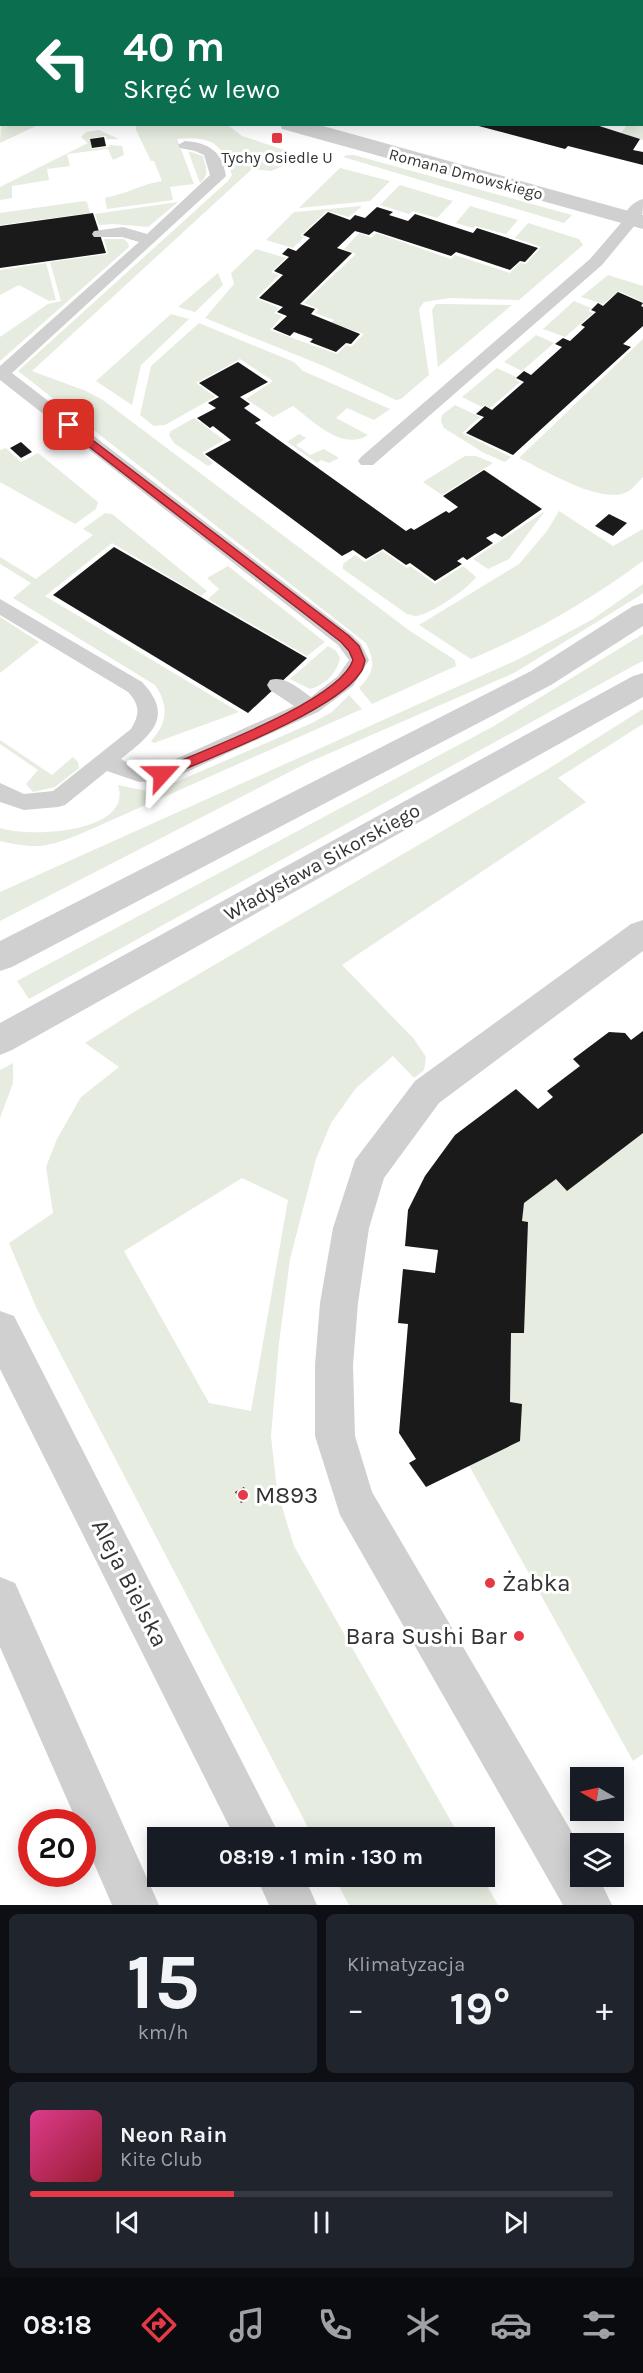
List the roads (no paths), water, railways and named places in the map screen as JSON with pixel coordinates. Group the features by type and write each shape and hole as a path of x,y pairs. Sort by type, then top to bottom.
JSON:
{"street":[{"name":"Romana Dmowskiego","path":"298,126 640,216"},
{"path":"0,957 541,678 643,613"},
{"name":"Władysława Sikorskiego","path":"0,1040 643,684"},
{"path":"589,1905 354,1502 335,1436 333,1365 339,1303 351,1228 368,1171 427,1092 643,933"},
{"name":"Aleja Bielska","path":"0,1329 253,1827"},
{"path":"2,1608 136,1905"},
{"path":"285,1887 294,1905"}],"lane":[{"path":"106,760 125,773 162,774 310,707 333,692 356,671 359,660 354,649 1,374 218,176 214,156 210,151 196,145 185,145"},
{"path":"367,461 596,262 640,216"},
{"path":"100,234 123,232 150,240"},
{"path":"0,606 135,687 147,700 148,718 138,734 58,800 24,802 10,798 0,791"},
{"path":"277,685 310,707"}],"place":[{"name":"Tychy Osiedle U","path":"277,138"},
{"name":"M893","path":"243,1495"},
{"name":"Żabka","path":"490,1583"},
{"name":"Bara Sushi Bar","path":"519,1636"}]}
